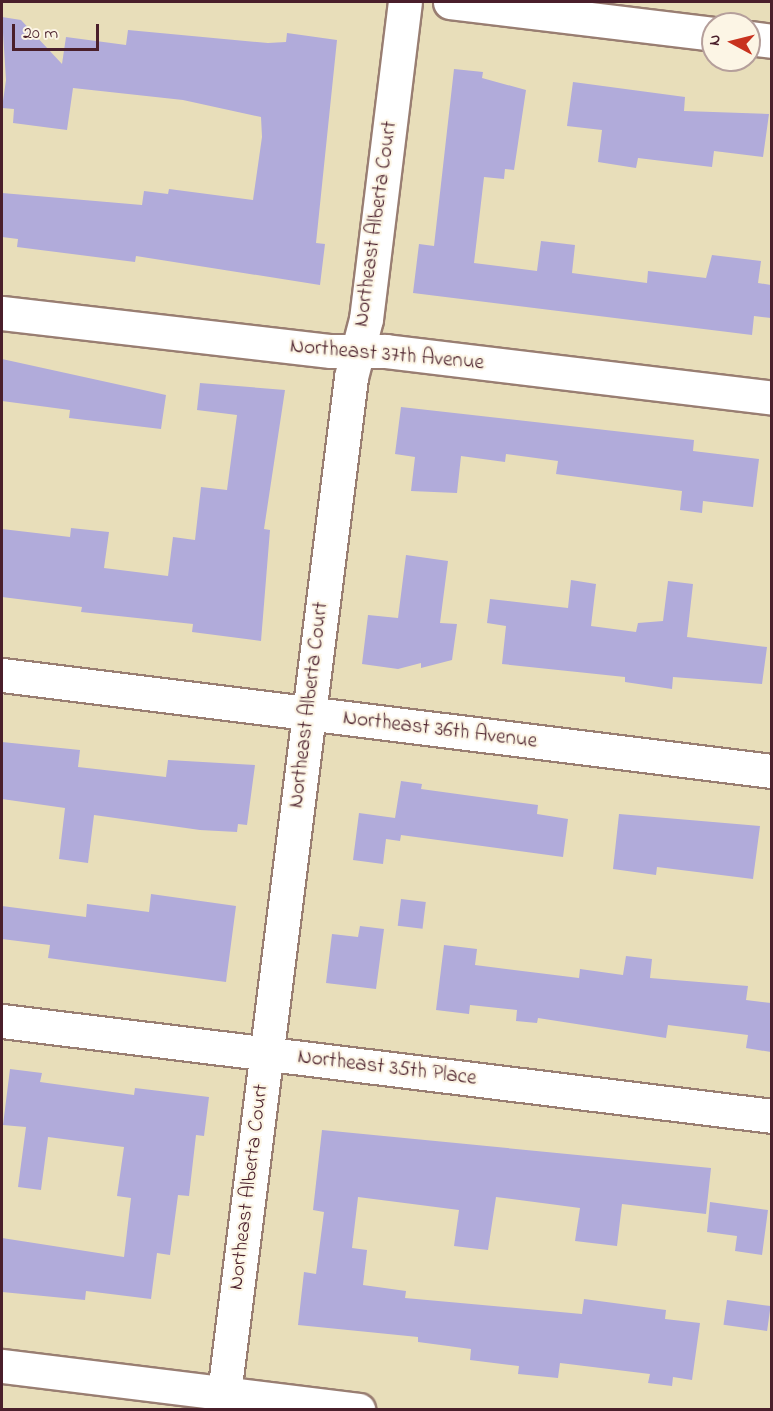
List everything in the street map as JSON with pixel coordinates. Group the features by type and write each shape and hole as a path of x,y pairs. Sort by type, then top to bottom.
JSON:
{"street":[{"name":"Northeast Alberta Court","path":"223,1401 308,713 357,351 366,319 405,2"},
{"path":"450,2 701,33"},
{"name":"Northeast 37th Avenue","path":"2,313 771,398"},
{"name":"Northeast 36th Avenue","path":"2,675 771,771"},
{"name":"Northeast 35th Place","path":"2,1021 771,1116"},
{"path":"2,1366 223,1401 358,1410"}],"building":[{"path":"2,17 21,20 62,64 66,37 126,45 128,30 268,43 286,42 287,33 337,40 316,243 325,244 320,285 136,256 135,262 17,247 18,239 2,237 2,193 142,205 144,191 168,194 169,189 253,200 262,137 261,117 183,100 73,88 67,130 13,123 14,109 2,108 6,80"},
{"path":"454,69 483,72 482,78 526,90 514,170 505,169 504,179 484,177 474,263 537,271 541,241 575,245 572,273 647,283 648,271 706,278 712,255 761,261 758,283 771,285 771,318 754,316 752,335 413,293 419,244 434,246"},
{"path":"573,82 685,97 684,111 769,114 763,157 714,151 712,167 638,158 636,168 598,162 602,130 567,126"},
{"path":"2,359 166,395 161,429 69,418 70,410 2,401"},
{"path":"200,383 285,390 264,529 270,530 261,641 192,632 193,624 81,612 82,607 2,597 2,529 70,537 71,528 109,532 104,568 168,576 173,537 195,540 201,487 227,490 237,415 197,410"},
{"path":"401,407 694,440 693,451 759,459 753,507 703,501 702,513 680,510 682,491 556,474 558,461 506,454 505,462 461,456 457,493 411,491 415,457 395,454"},
{"path":"406,555 448,561 440,623 457,624 452,660 421,668 421,663 398,669 362,664 368,615 398,618"},
{"path":"571,580 596,584 591,626 636,632 638,623 663,621 668,581 693,584 687,637 767,647 762,684 673,677 672,689 625,682 625,677 502,664 506,626 487,623 490,599 568,608"},
{"path":"2,742 80,750 78,767 166,777 168,760 255,765 247,825 238,824 237,832 200,830 94,815 88,863 59,859 65,808 2,799"},
{"path":"401,781 422,784 421,789 538,805 537,814 568,819 563,857 401,835 400,841 386,839 383,864 353,860 359,813 395,818"},
{"path":"619,814 760,826 753,879 657,867 656,875 613,869"},
{"path":"151,894 236,906 226,982 48,958 50,945 2,939 2,906 86,917 87,904 149,912"},
{"path":"401,899 426,902 423,929 398,926"},
{"path":"360,926 384,929 376,989 326,983 332,934 358,937"},
{"path":"444,945 477,949 475,965 579,978 580,969 623,975 626,956 652,959 650,978 748,986 746,1000 771,1003 771,1052 746,1048 748,1035 668,1025 666,1038 538,1018 537,1023 516,1021 517,1010 470,1005 469,1014 436,1010"},
{"path":"10,1069 42,1073 40,1082 134,1095 135,1088 209,1097 204,1136 196,1135 189,1196 178,1195 170,1255 157,1253 151,1299 86,1291 85,1300 2,1292 2,1238 124,1257 131,1198 117,1196 124,1147 48,1137 41,1190 18,1187 26,1127 3,1125"},
{"path":"322,1130 711,1168 706,1214 622,1204 617,1246 575,1241 580,1208 496,1197 488,1250 454,1246 459,1210 358,1197 352,1248 367,1250 363,1285 406,1291 405,1298 582,1314 584,1299 666,1310 665,1319 700,1323 692,1380 673,1377 672,1386 648,1383 650,1374 560,1363 558,1378 518,1374 519,1366 470,1360 471,1349 418,1342 418,1337 298,1325 304,1272 316,1274 324,1212 313,1210"},
{"path":"710,1202 768,1210 762,1255 735,1251 737,1236 707,1232"},
{"path":"727,1300 771,1306 767,1331 724,1325"}]}
